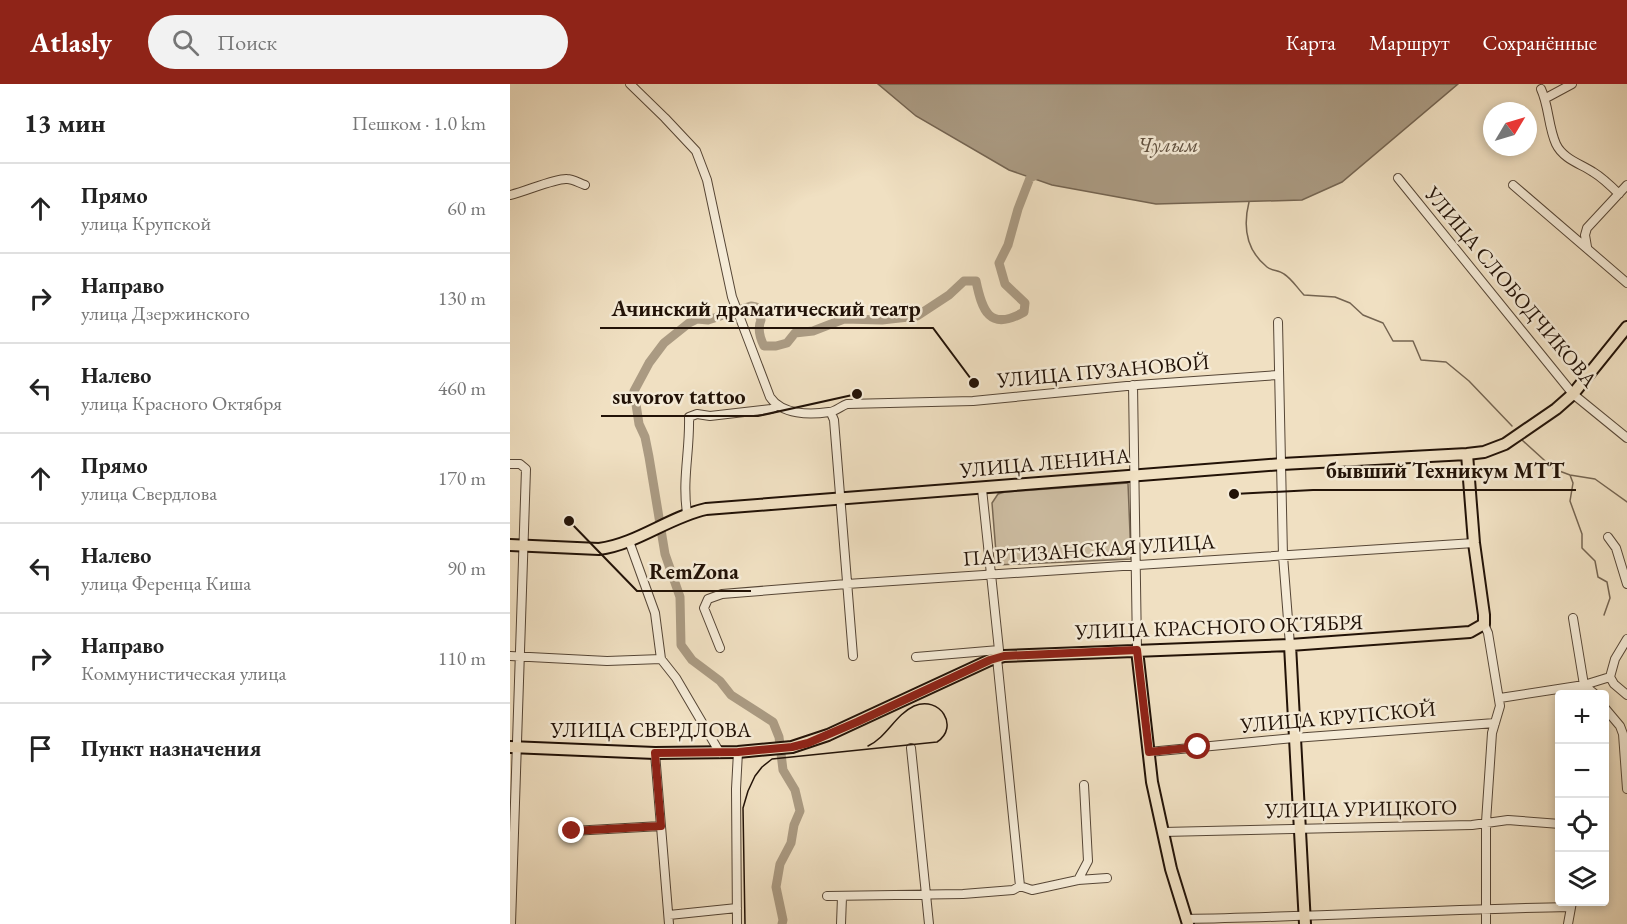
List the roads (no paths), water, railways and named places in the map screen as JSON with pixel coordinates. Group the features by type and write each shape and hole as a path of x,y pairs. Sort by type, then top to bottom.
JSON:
{"main road":[{"name":"УЛИЦА ЛЕНИНА","path":"510,545 599,549 629,541 687,513 706,508 982,489 1282,464 1467,454 1495,448 1518,437 1573,394 1627,327"},
{"path":"1467,454 1474,543 1484,624"},
{"name":"УЛИЦА КРАСНОГО ОКТЯБРЯ","path":"792,747 828,735 998,654 1290,645 1470,632 1484,624"},
{"path":"1290,645 1305,920"},
{"path":"1137,650 1152,782 1162,832 1187,921"},
{"name":"УЛИЦА СВЕРДЛОВА","path":"513,748 720,753 792,747"}],"street":[{"path":"630,84 696,151 707,180 732,297 767,390 777,406 771,409 689,417 689,446 684,481 687,513"},
{"path":"1546,98 1572,84"},
{"path":"1541,89 1546,98 1551,130 1559,149 1573,161 1605,180 1619,194"},
{"path":"510,195 564,178 585,185"},
{"name":"УЛИЦА СЛОБОДЧИКОВА","path":"1398,178 1573,394 1627,438"},
{"path":"1588,248 1585,239 1587,228 1627,184"},
{"path":"1513,185 1627,283"},
{"path":"1278,322 1283,556 1290,645"},
{"name":"УЛИЦА ПУЗАНОВОЙ","path":"777,406 796,412 831,413 847,404 973,401 1133,385 1278,375"},
{"path":"1133,385 1137,650"},
{"path":"831,413 834,420 853,656"},
{"path":"510,464 520,464 526,469 520,656 513,748 511,924"},
{"path":"982,489 992,574 1020,886"},
{"path":"1608,537 1616,548 1627,584"},
{"path":"629,541 655,613 661,659 676,678 720,753"},
{"name":"ПАРТИЗАНСКАЯ УЛИЦА","path":"720,648 704,608 708,599 722,594 1474,543"},
{"path":"1573,618 1584,685 1590,690"},
{"path":"1484,624 1488,633 1500,698 1500,710 1492,733 1486,822 1486,924"},
{"path":"1627,639 1615,659 1610,677 1614,684 1627,695"},
{"path":"916,657 998,654"},
{"path":"510,656 607,661 661,659"},
{"path":"1500,698 1584,685 1610,677"},
{"path":"1581,690 1584,685"},
{"path":"1609,712 1623,734 1627,789"},
{"name":"УЛИЦА КРУПСКОЙ","path":"1149,752 1294,738 1495,723"},
{"path":"911,748 929,924"},
{"path":"737,924 738,752"},
{"path":"655,753 669,924"},
{"path":"1078,880 1088,861 1084,785"},
{"name":"УЛИЦА УРИЦКОГО","path":"1162,832 1472,825 1508,820 1555,824"},
{"path":"572,831 661,826"},
{"path":"827,896 927,895 1013,890 1020,886 1032,890 1078,880 1107,878"},
{"path":"841,924 842,897"},
{"path":"1187,921 1305,920 1555,905"},
{"path":"1568,924 1571,906"},
{"path":"669,915 737,908"}],"water":[{"name":"Чулым","path":"878,84 1458,84 1342,182 1302,200 1156,204 1052,185 1009,170 916,116"}],"waterway":[{"path":"782,924 776,887 780,864 791,843 794,825 800,811 795,790 783,770 779,737 773,722 731,695 720,681 692,660 681,645 680,597 665,554 649,457 645,437 639,424 634,391 649,363 664,343 689,323 697,319 708,320 751,306 756,307 761,320 759,327 764,346 787,343 795,333 813,331 844,319 882,320 917,316 949,295 964,281 976,281 981,301 989,315 995,319 1012,318 1024,312 1025,303 1005,284 999,263 1008,245 1030,178 1040,173"},
{"path":"1249,202 1246,220 1250,245 1267,267 1287,276 1304,295 1335,297 1350,303 1363,315 1383,323 1393,341 1413,341 1421,360 1446,362 1469,381 1512,426"},
{"path":"1522,440 1554,469 1570,475 1595,479 1627,502"},
{"path":"1570,475 1573,483 1570,501 1582,534 1582,548 1595,561 1598,577 1607,582 1610,598 1604,615"}],"tram line":[{"path":"745,924 743,808 748,791 762,767 772,759 937,742 944,736 947,721 944,714 932,705 914,706 868,746"}],"place":[{"name":"Ачинский драматический театр","path":"974,383"},
{"name":"suvorov tattoo","path":"857,394"},
{"name":"бывший Техникум МТТ","path":"1234,494"},
{"name":"RemZona","path":"569,521"}]}
